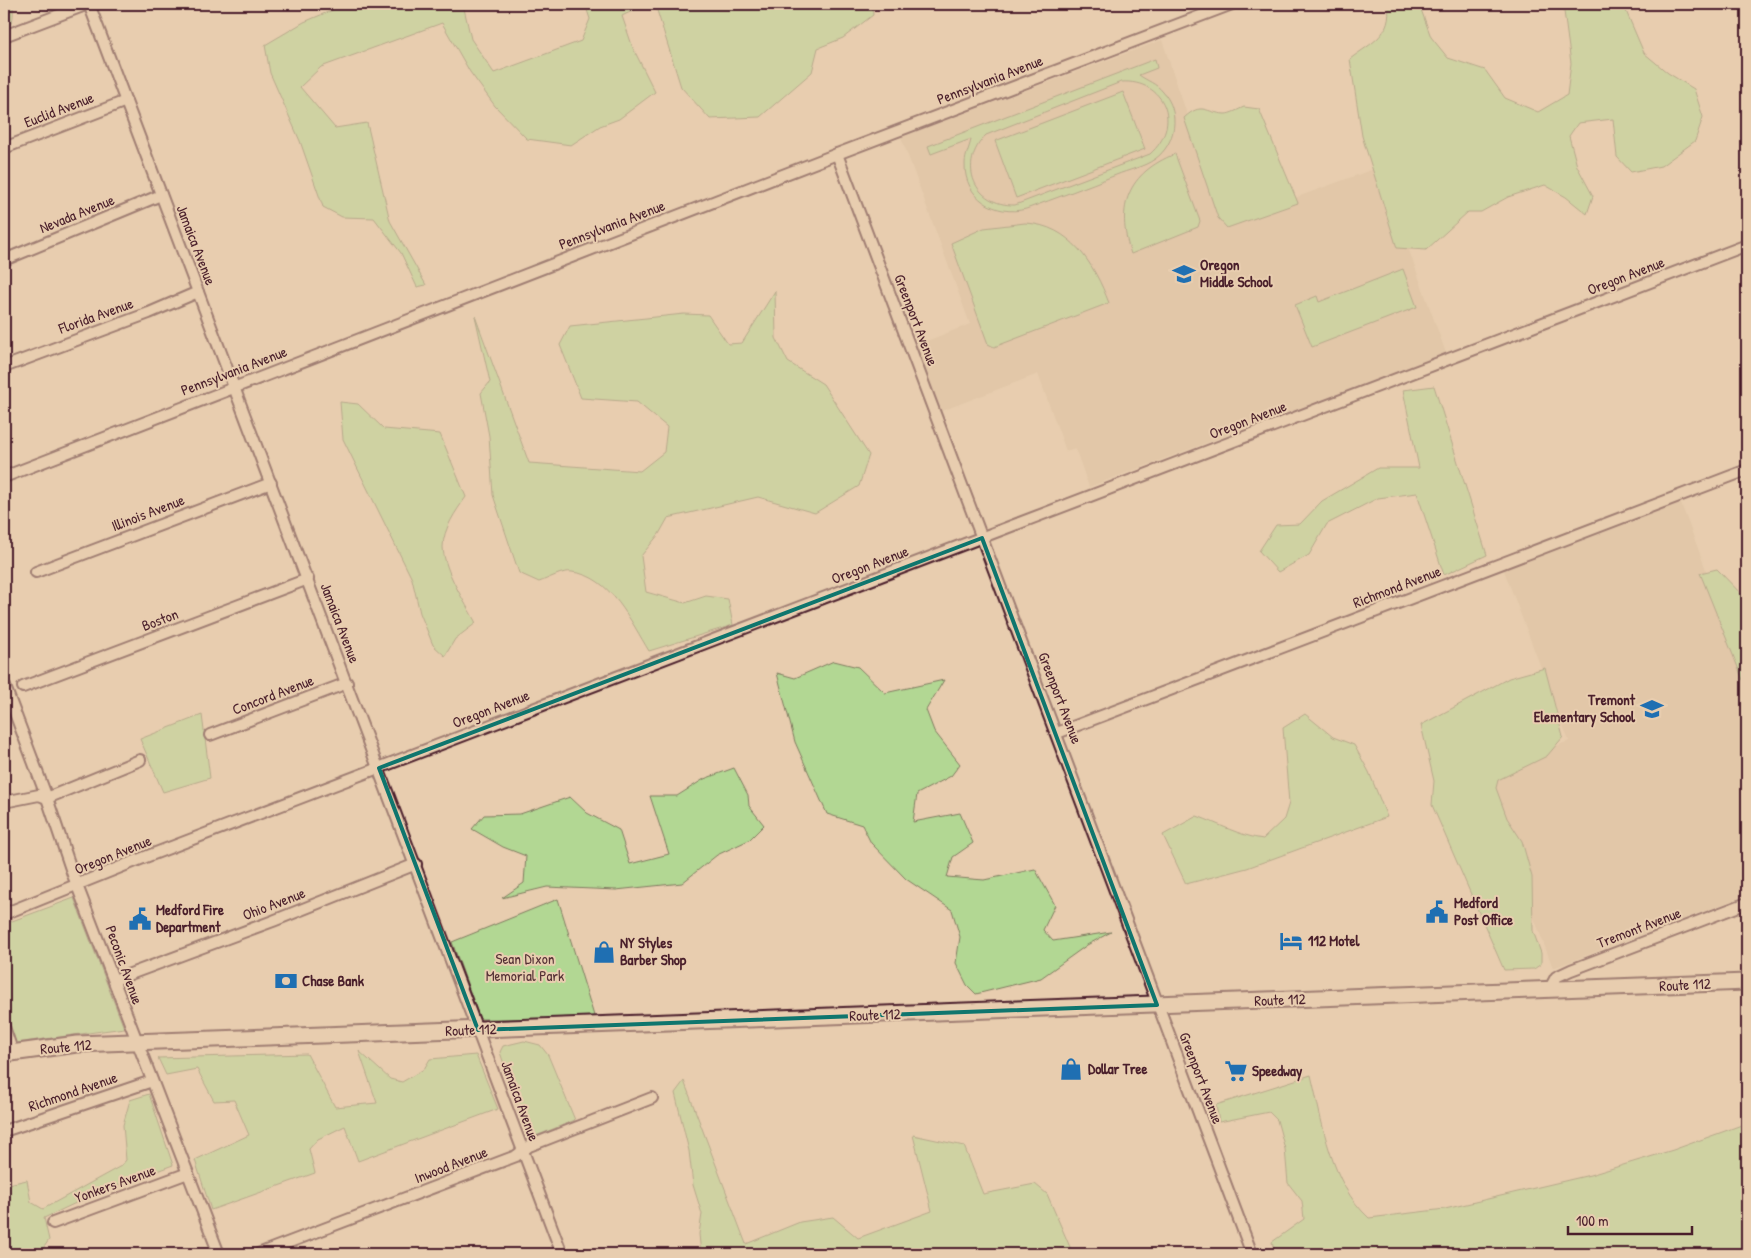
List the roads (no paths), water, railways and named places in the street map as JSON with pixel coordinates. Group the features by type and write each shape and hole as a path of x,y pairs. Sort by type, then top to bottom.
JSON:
{"main road":[{"name":"Route 112","path":"8,1053 70,1045 137,1042 1747,982"}],"street":[{"path":"4,36 88,4"},
{"name":"Jamaica Avenue","path":"88,4 308,579 562,1254"},
{"name":"Pennsylvania Avenue","path":"4,477 837,154 1232,4"},
{"name":"Euclid Avenue","path":"4,148 126,101"},
{"name":"Greenport Avenue","path":"837,154 1252,1254"},
{"name":"Nevada Avenue","path":"4,260 161,195"},
{"name":"Oregon Avenue","path":"4,914 379,768 1747,245"},
{"name":"Florida Avenue","path":"4,367 149,313 198,292"},
{"name":"Richmond Avenue","path":"1057,733 1747,470"},
{"name":"Illinois Avenue","path":"36,572 271,483"},
{"name":"Boston","path":"23,687 308,579"},
{"name":"Concord Avenue","path":"210,735 347,683"},
{"name":"Peconic Avenue","path":"4,684 47,798 77,886 219,1254"},
{"path":"4,802 39,794 47,798 140,760"},
{"name":"Ohio Avenue","path":"114,980 265,924 416,864"},
{"name":"Tremont Avenue","path":"1549,990 1556,977 1570,970 1747,903"},
{"path":"4,1026 8,1053"},
{"name":"Richmond Avenue","path":"4,1131 152,1081"},
{"name":"Inwood Avenue","path":"258,1254 516,1156 529,1146 652,1098"},
{"name":"Yonkers Avenue","path":"53,1223 188,1174"}],"place":[{"name":"Oregon Middle School","path":"1184,274"},
{"name":"Tremont Elementary School","path":"1652,709"},
{"name":"Medford Post Office","path":"1437,912"},
{"name":"Medford Fire Department","path":"140,919"},
{"name":"112 Motel","path":"1291,941"},
{"name":"NY Styles Barber Shop","path":"604,952"},
{"name":"Chase Bank","path":"286,981"},
{"name":"Dollar Tree","path":"1071,1069"},
{"name":"Speedway","path":"1236,1071"}],"park label":[{"name":"Sean Dixon Memorial Park","path":"525,968"}]}
